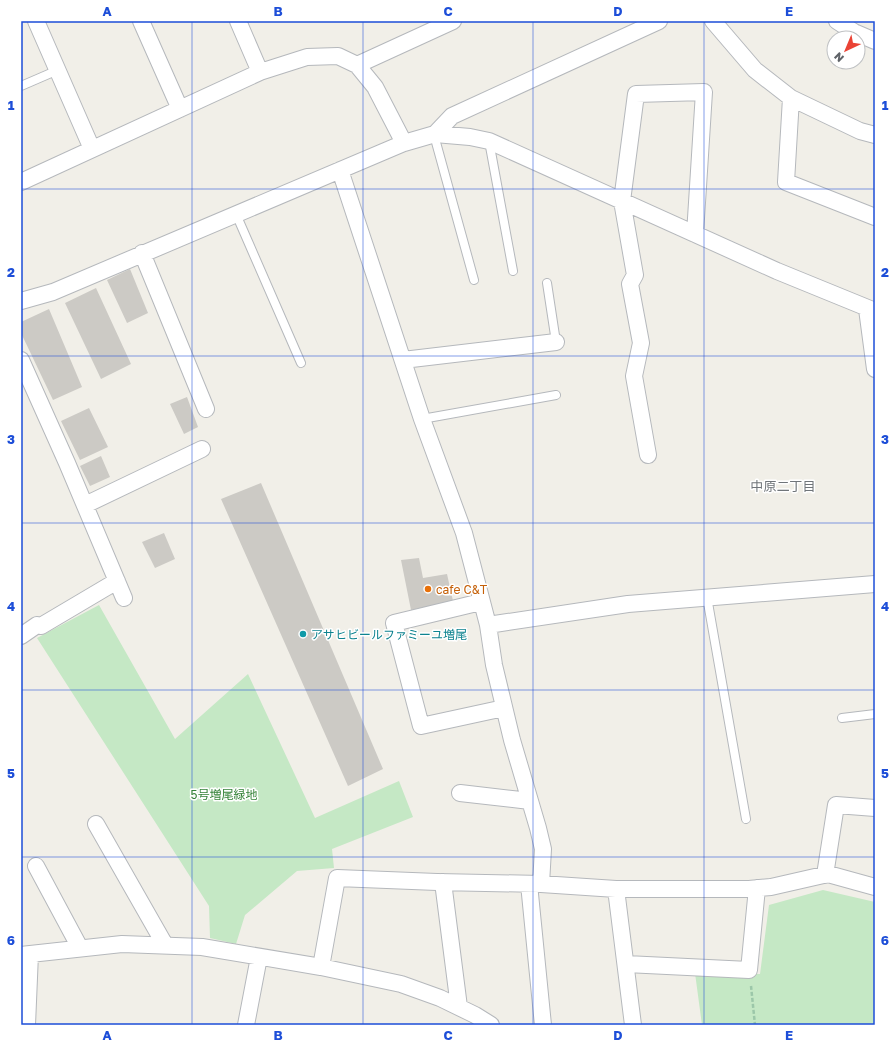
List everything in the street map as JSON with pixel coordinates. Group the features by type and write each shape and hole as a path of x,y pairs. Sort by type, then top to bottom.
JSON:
{"street":[{"path":"36,21 92,149"},
{"path":"141,21 180,109"},
{"path":"238,21 260,72"},
{"path":"357,65 453,21"},
{"path":"434,135 452,116 659,21"},
{"path":"713,21 755,70 791,98 860,131 875,135"},
{"path":"837,21 854,32 875,42"},
{"path":"21,182 260,72 307,57 338,56 357,65 375,87 404,143"},
{"path":"648,456 634,376 641,343 630,284 634,275 622,201 636,94 704,92 695,234"},
{"path":"791,98 786,182 875,217"},
{"path":"21,301 53,292 404,143 434,135 470,136 489,141 777,271 871,310 875,369"},
{"path":"340,170 422,419 464,533 488,625 494,665 504,708 543,849 535,884 543,1025"},
{"path":"142,253 206,409"},
{"path":"402,360 556,342"},
{"path":"21,360 124,598"},
{"path":"85,505 202,449"},
{"path":"21,636 37,625 41,626 117,582"},
{"path":"488,625 628,604 875,584"},
{"path":"481,602 394,622 421,726 504,708"},
{"path":"460,793 530,801"},
{"path":"825,875 836,805 875,808"},
{"path":"96,824 165,945"},
{"path":"36,866 80,948"},
{"path":"321,967 337,878 535,884 616,889 757,888 771,887 828,874 875,886"},
{"path":"443,882 459,1007"},
{"path":"626,964 749,970 757,888"},
{"path":"616,889 633,1025"},
{"path":"27,1025 26,954 122,944 202,947 321,967 401,984 440,998 491,1025"},
{"path":"246,1025 259,957"}],"lane":[{"path":"21,86 58,70"},
{"path":"434,135 474,280"},
{"path":"489,141 513,272"},
{"path":"236,214 300,363"},
{"path":"547,283 556,342"},
{"path":"422,419 556,395"},
{"path":"707,597 746,819"},
{"path":"842,718 875,714"}],"path":[{"path":"749,970 756,1025"}],"green space":[{"name":"5号増尾緑地","path":"99,605 175,739 248,674 315,818 399,781 413,817 332,849 334,868 297,871 245,915 236,944 210,938 209,906 37,638"},
{"path":"823,890 875,902 875,1025 702,1025 695,973 760,974 769,905"}],"building":[{"path":"130,269 148,313 127,323 107,280"},
{"path":"96,288 131,364 101,379 65,303"},
{"path":"49,309 82,387 53,400 21,333 21,322"},
{"path":"187,397 198,427 184,434 170,404"},
{"path":"89,408 108,447 80,460 61,421"},
{"path":"101,456 110,477 90,486 80,466"},
{"name":"アサヒビールファミーユ増尾","path":"261,483 383,769 348,786 221,499"},
{"path":"164,533 175,559 155,568 142,542"},
{"name":"cafe C&T","path":"419,558 423,578 447,574 453,601 411,610 401,560"}],"place":[{"name":"cafe C&T","path":"428,589"},
{"name":"アサヒビールファミーユ増尾","path":"303,634"}],"district":[{"name":"中原二丁目","path":"783,486"}]}
